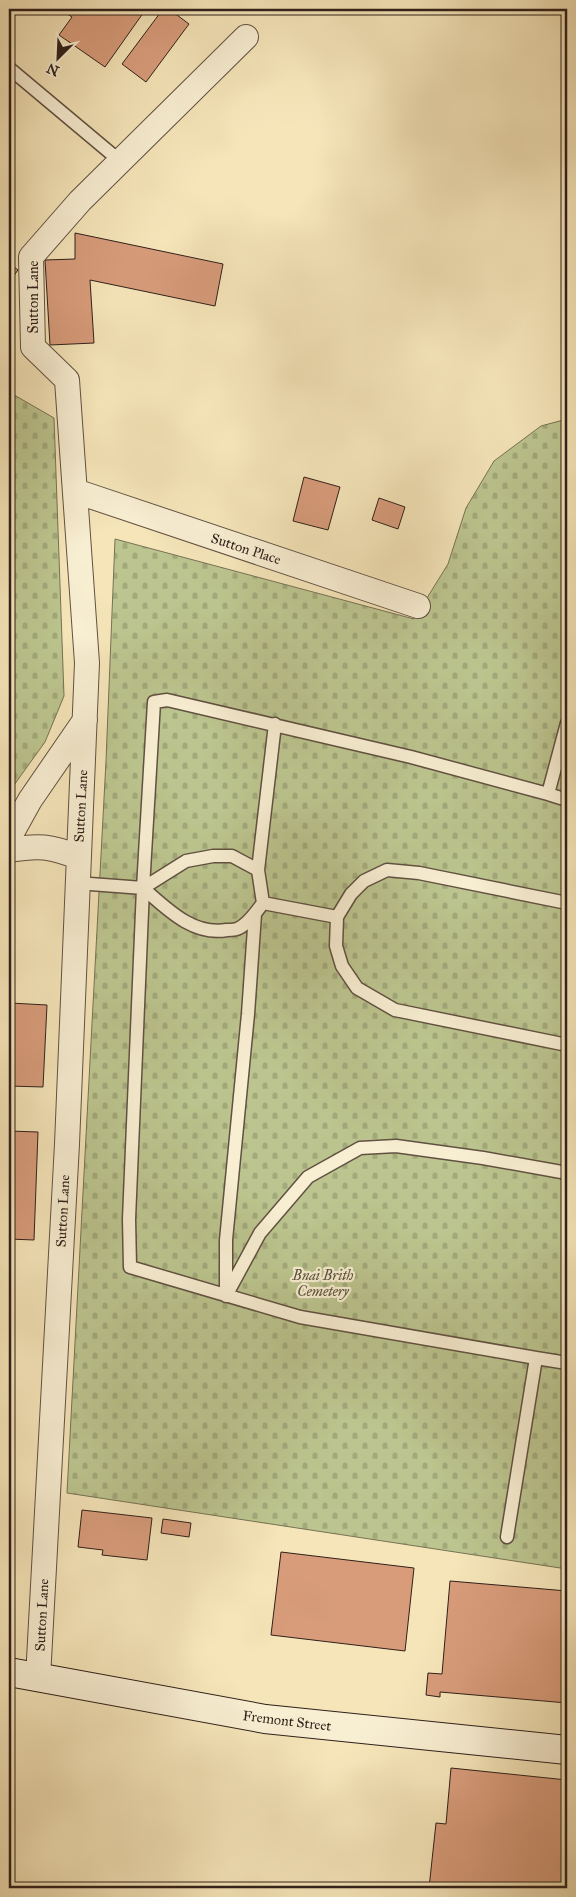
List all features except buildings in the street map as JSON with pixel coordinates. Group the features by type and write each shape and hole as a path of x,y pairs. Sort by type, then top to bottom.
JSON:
{"street":[{"name":"Sutton Lane","path":"38,1678 67,1144 87,663 67,380 33,347 31,257 80,201 246,38"},
{"name":"Sutton Place","path":"75,491 418,606"},
{"path":"9,838 30,800 85,720"},
{"path":"9,850 41,846 54,848 78,857"},
{"name":"Fremont Street","path":"9,1672 265,1719 567,1750"}],"lane":[{"path":"9,68 120,161"},
{"path":"567,800 411,757 276,724 167,700 154,702 129,1219 130,1267 300,1317 567,1363"},
{"path":"548,794 567,723"},
{"path":"226,1296 226,1240 259,908 258,870 276,724"},
{"path":"77,884 144,888 186,861 212,856 232,856 258,870"},
{"path":"567,903 419,873 387,870 364,881 351,894 337,918 336,946 342,966 357,988 395,1010 567,1045"},
{"path":"144,888 167,909 188,923 206,930 223,931 239,928 259,908"},
{"path":"259,908 337,918"},
{"path":"226,1296 260,1233 308,1177 360,1148 396,1146 483,1158 567,1173"},
{"path":"507,1537 536,1358"}],"green space":[{"path":"9,392 54,418 64,696 45,742 9,792"},
{"name":"Bnai Brith Cemetery","path":"567,419 567,1569 67,1493 106,761 115,539 414,619 448,564 466,508 494,461 541,426"}]}
